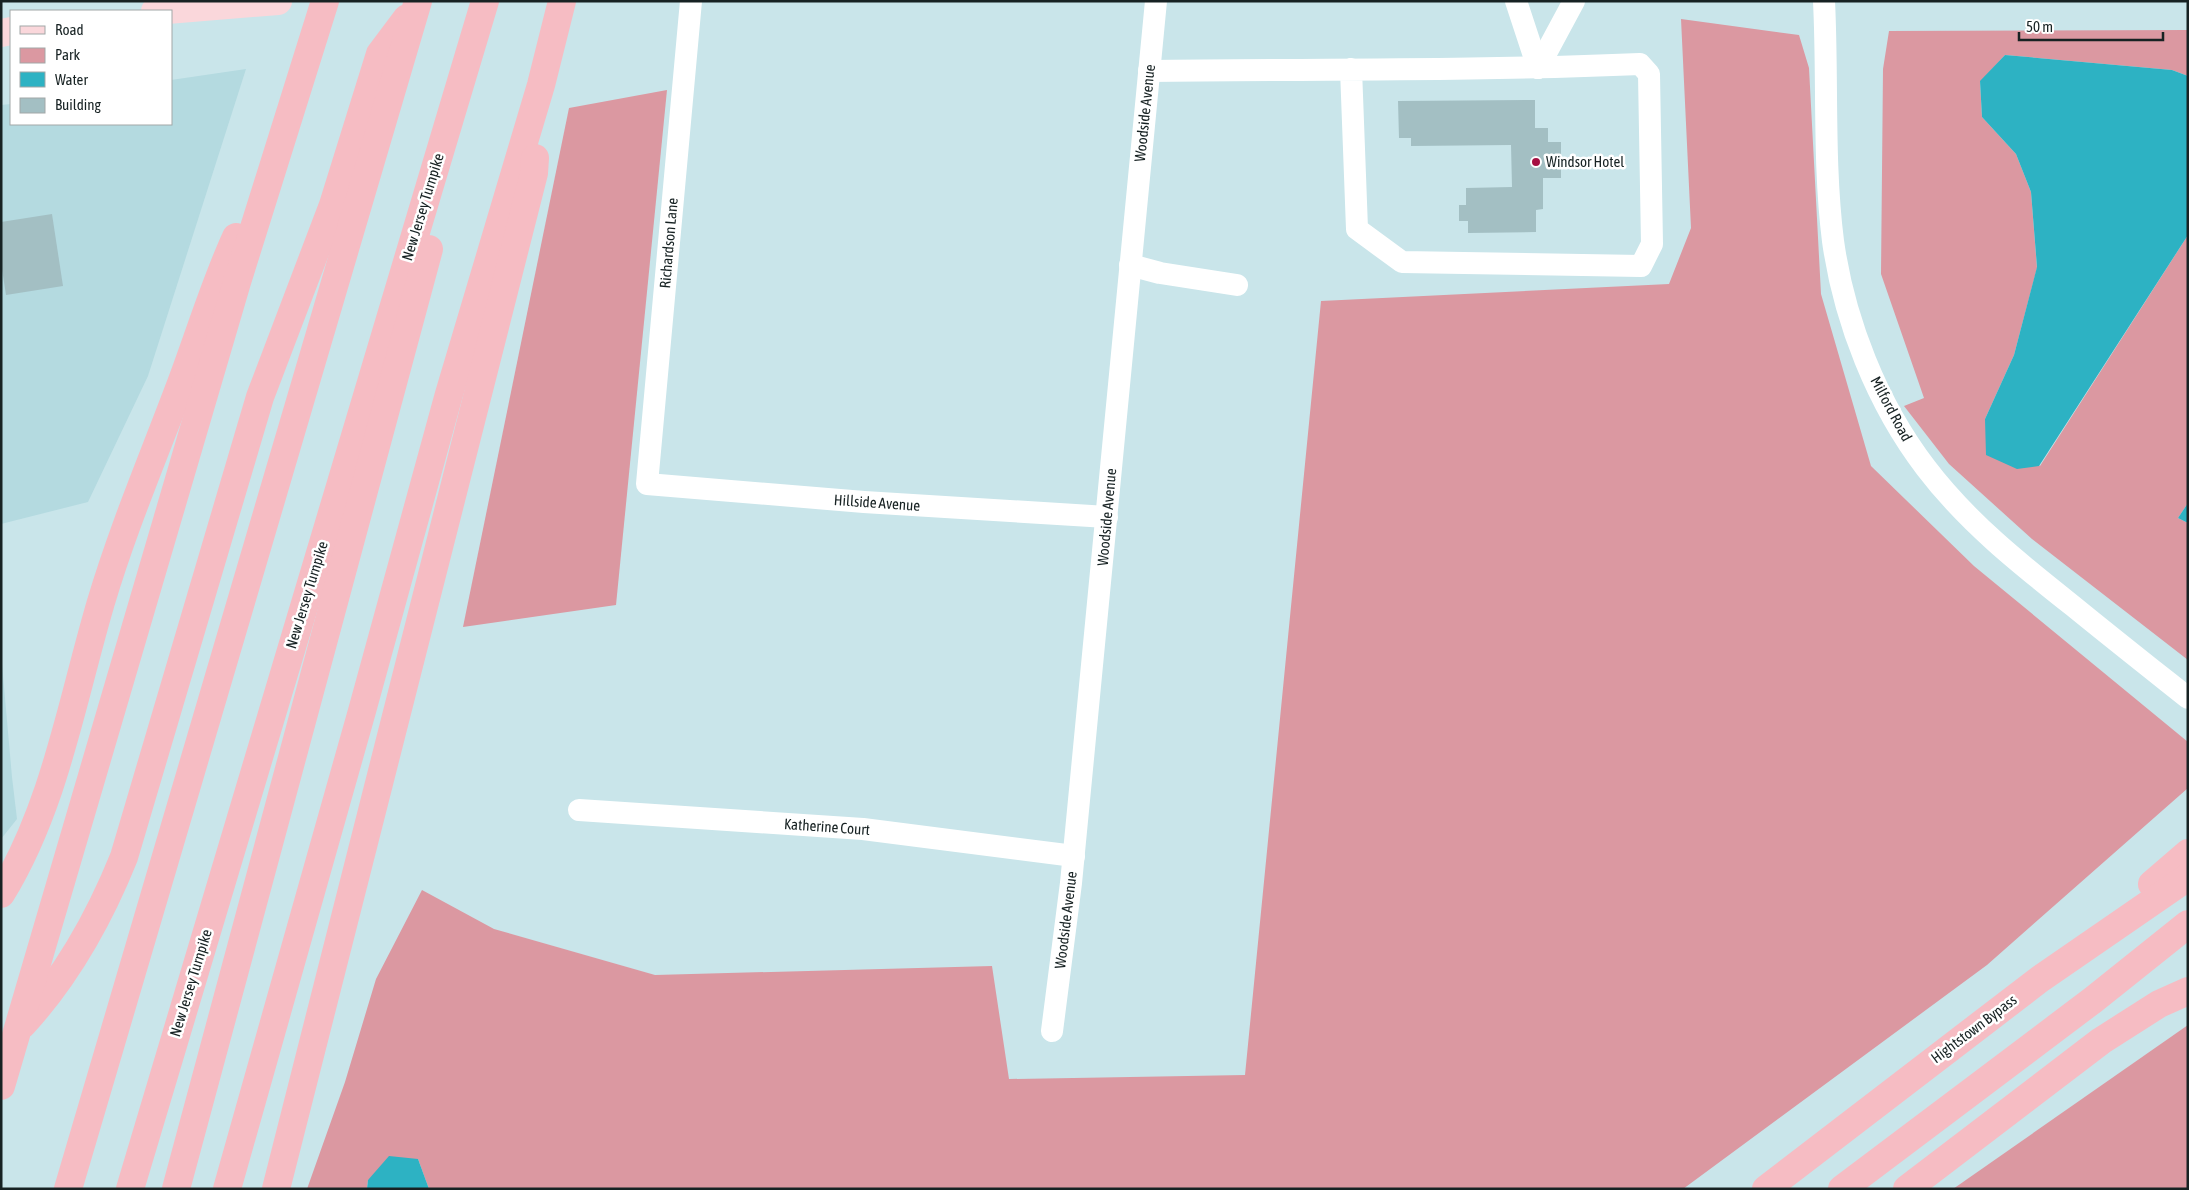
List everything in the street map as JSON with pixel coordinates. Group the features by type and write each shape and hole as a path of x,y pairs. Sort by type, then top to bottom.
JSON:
{"highway":[{"path":"1,1086 238,282 325,1"},
{"name":"New Jersey Turnpike","path":"130,1189 467,78 485,1"},
{"path":"227,1189 449,394 541,85 562,1"},
{"path":"1,1047 41,1005 58,983 78,953 113,884 132,832 260,397 390,57 417,4"},
{"path":"68,1189 390,57"},
{"path":"176,1189 347,559 467,78"},
{"path":"276,1189 534,172 541,85"},
{"path":"1,894 20,860 44,804 114,563 187,368 221,270 282,141"},
{"path":"2040,979 2188,853"},
{"name":"Hightstown Bypass","path":"1766,1189 2040,979 2188,877"},
{"path":"1842,1189 2093,1000 2188,924"},
{"path":"2093,1000 2188,936"},
{"path":"1907,1189 2116,1031 2159,1004 2188,991"}],"main road":[{"path":"167,10 278,1"}],"street":[{"name":"Richardson Lane","path":"647,484 691,1"},
{"name":"Woodside Avenue","path":"1052,1032 1074,856 1156,1"},
{"path":"1516,1 1538,68"},
{"path":"1538,68 1574,1"},
{"name":"Milford Road","path":"1824,1 1829,183 1834,244 1847,305 1881,394 1911,448 1926,469 1965,513 2018,562 2188,698"},
{"path":"1149,70 1538,68 1640,64 1649,74 1652,244 1641,266 1402,262 1357,229 1351,69"},
{"path":"1130,265 1160,273 1237,285"},
{"name":"Hillside Avenue","path":"647,484 864,502 1107,517"},
{"name":"Katherine Court","path":"579,810 863,829 1074,856"}],"shaded area":[{"path":"246,69 148,376 88,502 1,524 1,105 10,104 10,125 172,125 172,80"},
{"path":"1,653 17,819 1,839"}],"green space":[{"path":"1681,19 1799,35 1809,68 1821,294 1871,466 1974,566 2188,742 2188,788 1987,965 1683,1189 429,1189 418,1159 368,1180 367,1189 307,1189 345,1082 376,979 422,890 494,929 655,975 992,966 1009,1079 1245,1075 1321,301 1669,284 1691,228"},
{"path":"2188,30 2188,76 2172,70 2005,55 1980,82 1982,117 2016,154 2031,192 2037,268 2014,355 1985,419 2040,466 2188,235 2188,503 2178,518 2188,523 2188,660 2032,539 1949,464 1904,406 1924,398 1881,274 1883,69 1889,31"},
{"path":"667,90 616,605 463,627 569,108"},
{"path":"2188,1025 2188,1189 1953,1189"}],"water":[{"path":"2005,55 2172,70 2188,76 2188,235 2039,466 2017,469 1986,455 1985,419 2014,355 2037,267 2031,192 2016,154 1982,117 1980,81"},
{"path":"2188,503 2188,523 2178,518"},
{"path":"389,1156 418,1159 429,1189 367,1189 368,1180"}],"building":[{"name":"Windsor Hotel","path":"1535,100 1535,128 1548,128 1548,142 1561,142 1561,178 1543,178 1543,209 1536,210 1536,232 1468,233 1468,221 1459,221 1459,205 1466,205 1466,188 1512,187 1511,145 1411,146 1411,138 1399,138 1398,101"},
{"path":"52,214 63,286 6,295 1,263 1,222"}],"place":[{"name":"Windsor Hotel","path":"1536,162"}]}
